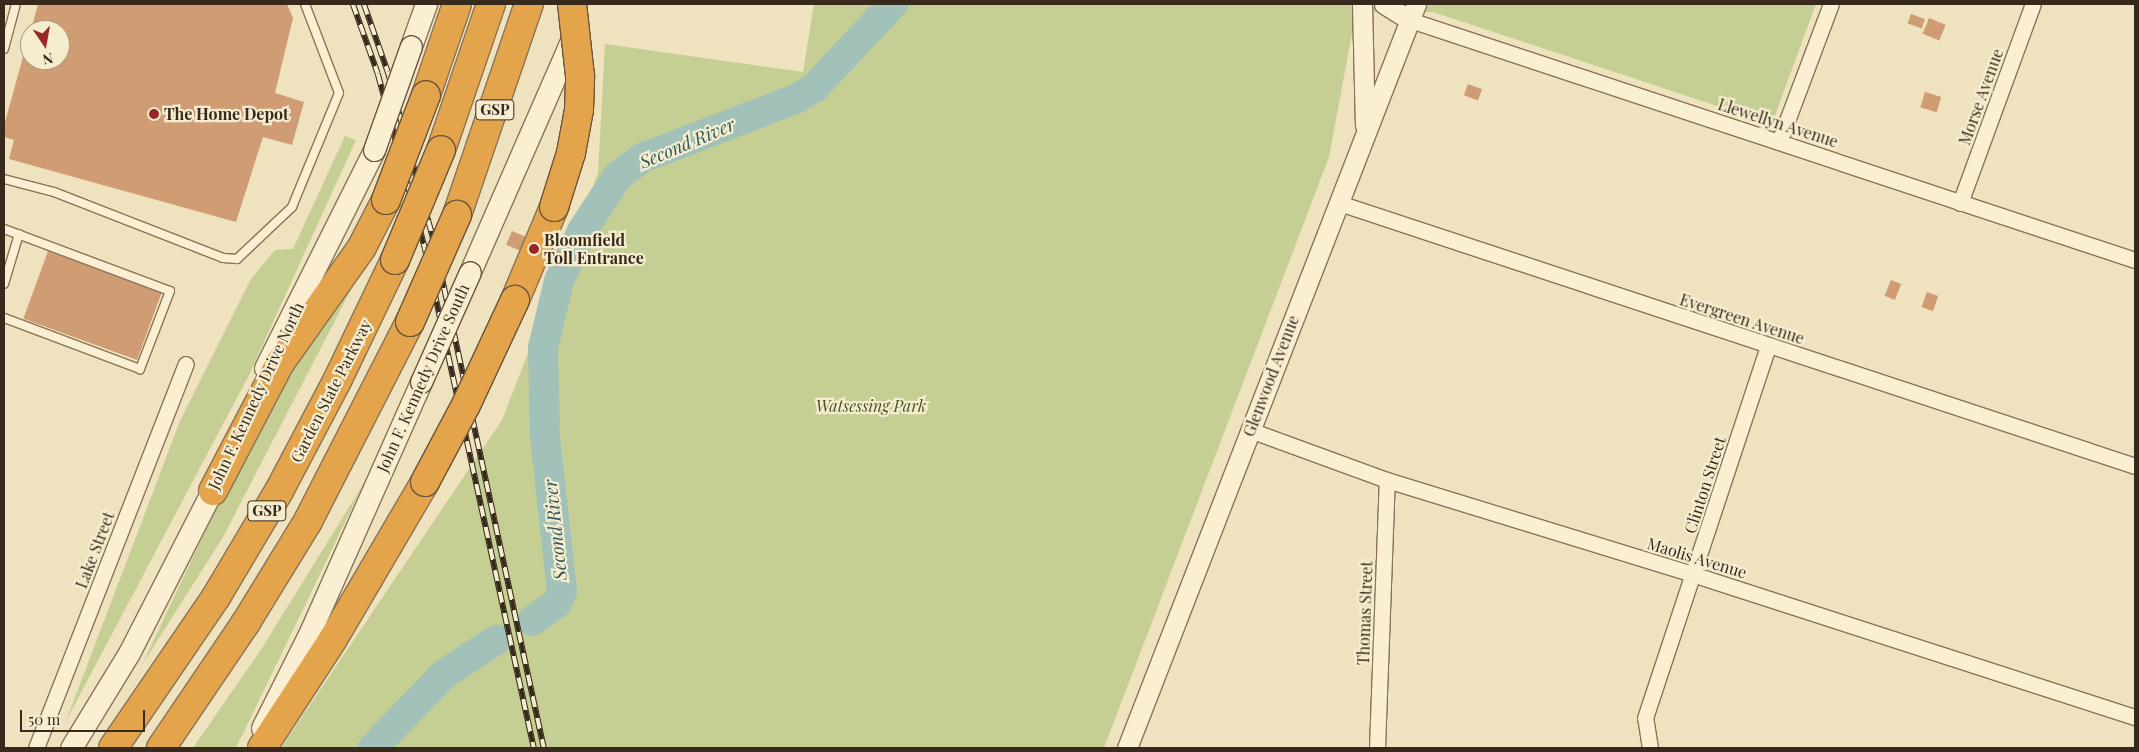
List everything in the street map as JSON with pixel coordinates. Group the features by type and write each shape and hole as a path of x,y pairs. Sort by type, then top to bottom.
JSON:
{"highway":[{"path":"213,491 280,363 362,247 386,200 426,96 457,4"},
{"name":"Garden State Parkway","path":"113,748 216,597 279,491 337,382 395,260 441,150 491,4"},
{"name":"GSP","path":"161,748 245,624 308,521 410,322 457,214 529,4"},
{"path":"262,748 333,639 425,482 466,405 515,300 564,179 576,128 580,91 572,4"}],"main road":[{"name":"John F. Kennedy Drive North","path":"71,748 126,659 213,491 270,358 374,150 426,4"},
{"name":"John F. Kennedy Drive South","path":"252,748 307,638 470,272 563,62 583,4"}],"street":[{"path":"1362,4 1365,136"},
{"path":"1384,4 1413,12"},
{"path":"1780,142 1831,4"},
{"name":"Morse Avenue","path":"1960,203 2034,4"},
{"name":"Glenwood Avenue","path":"1127,748 1413,12"},
{"name":"Llewellyn Avenue","path":"1413,12 1780,142 2135,260"},
{"name":"Evergreen Avenue","path":"1339,203 1768,347 2135,466"},
{"name":"Clinton Street","path":"1650,748 1645,718 1695,575 1768,347"},
{"name":"Lake Street","path":"36,748 186,364"},
{"name":"Maolis Avenue","path":"1250,430 1387,480 1695,575 2135,717"},
{"name":"Thomas Street","path":"1377,748 1387,480"}],"lane":[{"path":"4,49 16,4"},
{"path":"4,179 40,188 223,258 237,259 292,207 339,93 306,4"},
{"path":"4,229 170,291 140,369 4,318"},
{"path":"4,284 19,234"}],"green space":[{"name":"Watsessing Park","path":"814,4 1816,4 1770,129 1711,104 1433,12 1356,12 1329,157 1104,748 281,748 502,420 598,173 605,44 803,72"},
{"path":"345,136 356,140 249,375 66,721 180,421 251,279 275,250 293,249"},
{"path":"356,280 223,537 142,665 251,434 294,354"},
{"path":"364,483 236,748 193,748 262,648"}],"building":[{"name":"The Home Depot","path":"38,4 287,4 293,18 275,93 304,102 292,145 263,137 236,222 9,159 14,140 4,137 4,126 20,68 20,70 70,70 70,20 34,20"},
{"path":"1911,14 1925,19 1922,29 1908,23"},
{"path":"1929,18 1946,25 1939,41 1923,34"},
{"path":"1468,84 1482,89 1478,100 1464,95"},
{"path":"1925,92 1941,97 1937,112 1920,107"},
{"name":"Bloomfield Toll Entrance","path":"512,231 564,253 558,267 506,245"},
{"path":"48,251 162,292 137,360 23,319"},
{"path":"1891,280 1901,284 1895,300 1885,296"},
{"path":"1927,292 1938,296 1933,311 1922,307"}],"waterway":[{"name":"Second River","path":"532,621 557,603 562,591 545,436 543,348 559,281 582,231 618,176 642,158 796,99 815,87 893,4"},
{"name":"Second River","path":"373,748 443,675 496,640"}],"railway":[{"path":"353,4 378,74 425,248 534,748"},
{"path":"364,4 388,72 435,245 544,748"}],"place":[{"name":"The Home Depot","path":"154,114"},
{"name":"Bloomfield Toll Entrance","path":"534,249"}]}
